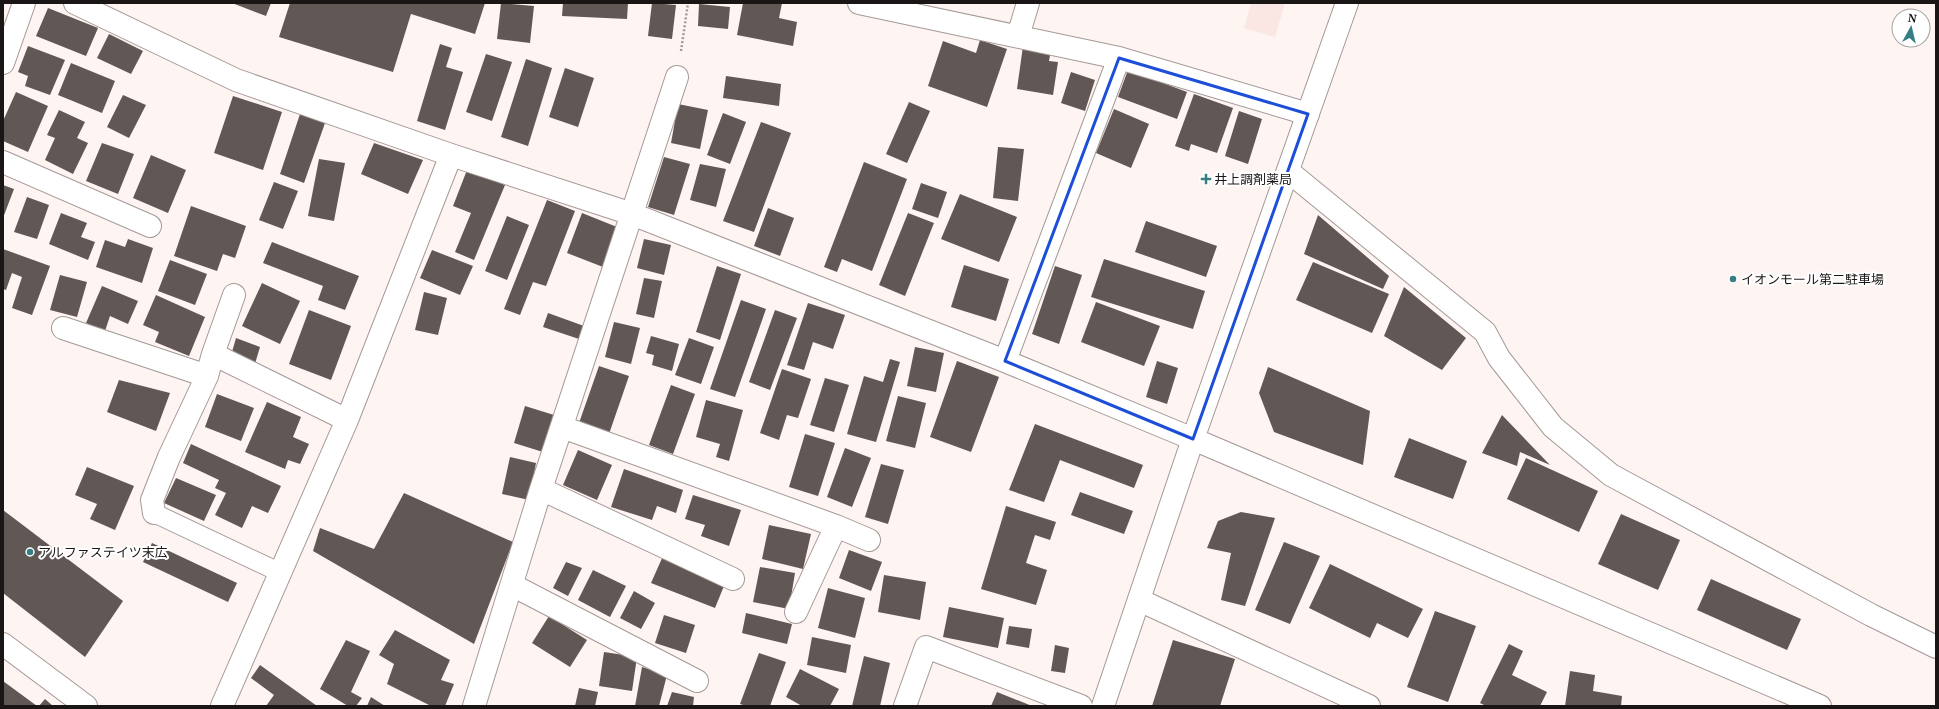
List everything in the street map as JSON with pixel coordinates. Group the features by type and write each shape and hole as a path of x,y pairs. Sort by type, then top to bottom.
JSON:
{"street":[{"path":"3,63 24,3"},
{"path":"75,3 236,80 451,155 632,214 1005,361 1193,439 1820,706"},
{"path":"859,3 1119,58 1308,114"},
{"path":"1018,36 1028,3"},
{"path":"1103,706 1193,439 1347,3"},
{"path":"1005,361 1119,58"},
{"path":"474,706 541,489 677,77"},
{"path":"222,706 348,420 451,155"},
{"path":"3,162 150,226"},
{"path":"1288,171 1485,332 1499,358 1554,427 1611,475 1871,616 1936,647"},
{"path":"154,513 152,500 169,456 207,376 213,354 234,295"},
{"path":"63,328 207,376"},
{"path":"213,354 348,420"},
{"path":"562,427 836,526 869,540"},
{"path":"541,489 733,579"},
{"path":"796,612 836,526"},
{"path":"512,586 697,681"},
{"path":"1139,600 1369,706"},
{"path":"3,644 86,706"},
{"path":"905,706 926,647 1081,706"}],"lane":[{"path":"154,513 281,573"}],"path":[{"path":"677,77 688,3"}],"highlighted area":[{"path":"1119,58 1308,114 1193,439 1005,361"}],"shaded area":[{"path":"1251,3 1285,3 1275,37 1244,28"}],"building":[{"path":"232,3 271,3 266,16"},
{"path":"290,3 485,3 475,34 411,14 393,72 279,37"},
{"path":"501,3 534,6 530,43 497,39"},
{"path":"563,3 628,3 627,19 562,16"},
{"path":"652,3 676,5 672,39 648,36"},
{"path":"743,3 782,3 779,18 797,22 793,46 737,35"},
{"path":"699,4 730,7 728,29 698,26"},
{"path":"48,8 98,28 86,56 36,36"},
{"path":"109,34 143,51 131,74 97,58"},
{"path":"980,40 1007,49 987,107 928,86 943,41 976,53"},
{"path":"440,44 452,48 446,67 463,72 445,130 417,121"},
{"path":"28,46 65,60 50,95 25,86 28,76 18,72"},
{"path":"1023,46 1051,50 1049,61 1058,62 1053,95 1017,89"},
{"path":"486,54 512,62 492,121 466,112"},
{"path":"526,59 552,68 528,146 501,137"},
{"path":"71,63 115,81 102,113 58,95"},
{"path":"565,68 594,78 578,127 549,117"},
{"path":"1128,70 1187,92 1177,119 1118,97"},
{"path":"1071,72 1095,80 1085,111 1061,103"},
{"path":"726,76 781,84 779,106 723,98"},
{"path":"16,92 48,106 28,152 3,141 3,121"},
{"path":"1194,94 1233,108 1217,153 1191,144 1189,151 1175,146"},
{"path":"123,95 146,105 129,138 107,127"},
{"path":"233,96 282,112 263,170 214,153"},
{"path":"909,102 930,111 907,163 886,154"},
{"path":"678,104 708,110 700,149 671,143"},
{"path":"1114,109 1149,124 1131,168 1096,153"},
{"path":"59,110 85,122 77,138 88,143 73,174 45,160 55,138 47,135"},
{"path":"1239,111 1262,119 1248,164 1225,156"},
{"path":"723,113 746,122 730,164 707,155"},
{"path":"300,114 325,123 304,183 280,174"},
{"path":"761,122 791,133 754,232 723,221"},
{"path":"102,143 134,154 118,194 86,181"},
{"path":"374,143 423,160 408,194 361,174"},
{"path":"998,147 1024,149 1018,201 993,198"},
{"path":"151,155 186,170 168,213 133,198"},
{"path":"664,157 690,164 674,215 648,207"},
{"path":"319,159 345,163 334,221 308,216"},
{"path":"864,162 907,179 872,271 842,259 837,272 824,267"},
{"path":"700,164 726,169 716,207 690,200"},
{"path":"467,170 505,185 474,260 455,252 471,213 453,206"},
{"path":"274,182 298,191 283,229 259,220"},
{"path":"921,183 947,192 938,218 912,209"},
{"path":"3,185 14,189 3,218"},
{"path":"960,194 1017,217 999,262 941,239"},
{"path":"27,197 49,205 37,239 14,232"},
{"path":"547,200 575,211 546,286 533,282 520,315 504,309"},
{"path":"191,206 246,226 235,258 223,254 217,271 174,256"},
{"path":"768,208 794,218 780,256 754,246"},
{"path":"61,213 87,223 81,237 95,242 88,260 49,244"},
{"path":"582,213 617,227 603,267 567,253"},
{"path":"908,213 934,223 905,296 879,285"},
{"path":"1318,215 1389,276 1383,289 1304,254"},
{"path":"507,216 529,225 507,280 485,271"},
{"path":"1146,221 1217,246 1206,277 1135,252"},
{"path":"128,239 153,248 142,283 96,267 105,240 125,247"},
{"path":"644,239 671,245 664,275 637,268"},
{"path":"272,242 359,276 345,310 318,300 323,286 263,263"},
{"path":"3,249 50,266 32,315 12,308 22,277 12,273 6,290 3,289"},
{"path":"432,250 473,266 460,295 420,278"},
{"path":"1104,259 1205,291 1193,329 1091,297"},
{"path":"170,260 207,274 195,305 158,291"},
{"path":"1313,262 1389,294 1372,333 1296,300"},
{"path":"964,265 1009,279 996,321 951,307"},
{"path":"717,266 741,274 720,340 696,332"},
{"path":"1055,266 1082,275 1059,344 1032,334"},
{"path":"60,275 87,282 77,317 50,310"},
{"path":"644,278 662,281 654,318 636,314"},
{"path":"262,283 300,301 280,344 242,326"},
{"path":"102,286 138,301 128,324 110,316 105,331 86,323"},
{"path":"1404,287 1466,338 1442,370 1384,336"},
{"path":"424,292 447,298 438,335 415,330"},
{"path":"156,295 205,317 189,356 155,342 159,332 143,325"},
{"path":"741,300 766,309 735,397 710,389"},
{"path":"1096,302 1160,326 1144,366 1081,342"},
{"path":"808,303 845,315 833,349 813,342 804,370 787,365"},
{"path":"309,310 351,326 331,380 289,364"},
{"path":"775,310 797,318 770,390 749,382"},
{"path":"548,313 584,326 579,339 543,327"},
{"path":"614,322 640,328 631,364 605,357"},
{"path":"651,336 679,344 672,371 652,365 654,355 646,353"},
{"path":"236,338 260,347 254,367 232,352"},
{"path":"689,338 714,347 701,384 675,375"},
{"path":"915,347 944,353 936,392 907,386"},
{"path":"890,359 900,362 876,442 847,434 864,376 883,382"},
{"path":"957,361 999,377 971,452 930,437"},
{"path":"1157,361 1178,368 1167,404 1146,397"},
{"path":"599,366 629,376 609,434 579,423"},
{"path":"1268,367 1370,411 1363,465 1274,432 1259,393"},
{"path":"782,369 811,379 798,418 787,415 779,440 760,433"},
{"path":"825,378 849,385 834,432 810,425"},
{"path":"119,380 170,393 156,431 107,412"},
{"path":"671,385 695,394 673,454 649,445"},
{"path":"217,394 254,408 241,441 205,427"},
{"path":"898,396 926,403 915,448 886,441"},
{"path":"706,400 743,410 729,461 716,457 720,444 696,437"},
{"path":"267,402 301,417 293,437 309,444 300,464 288,460 285,469 245,452"},
{"path":"525,406 554,415 543,452 514,443"},
{"path":"1502,415 1550,465 1520,452 1517,466 1482,453"},
{"path":"1035,424 1143,465 1134,488 1060,460 1044,502 1009,490"},
{"path":"805,434 835,443 818,496 789,487"},
{"path":"1409,438 1467,461 1453,499 1394,477"},
{"path":"191,444 281,486 268,513 252,506 242,528 215,515 226,493 215,488 219,480 183,463"},
{"path":"845,448 871,458 852,507 827,497"},
{"path":"578,450 612,465 597,500 563,485"},
{"path":"510,457 536,463 529,500 502,494"},
{"path":"1526,458 1598,491 1579,532 1507,499"},
{"path":"881,464 904,470 888,524 865,517"},
{"path":"87,467 134,486 115,530 90,519 97,504 75,495"},
{"path":"624,469 683,490 676,513 657,506 652,520 611,507"},
{"path":"176,478 216,495 204,521 164,503"},
{"path":"1080,492 1133,511 1124,534 1071,515"},
{"path":"404,493 513,542 474,644 313,551 320,528 374,549"},
{"path":"693,495 741,510 729,546 701,536 705,525 685,519"},
{"path":"1006,506 1056,522 1050,540 1035,535 1026,563 1047,570 1036,605 981,589"},
{"name":"アルファステイツ末広","path":"3,510 123,601 85,657 3,593"},
{"path":"1241,512 1275,518 1245,606 1221,600 1231,553 1207,548 1218,521"},
{"path":"1621,514 1680,540 1658,590 1598,564"},
{"path":"769,525 811,534 803,569 762,559"},
{"path":"1284,542 1320,556 1290,624 1255,610"},
{"path":"152,543 237,583 228,602 143,562"},
{"path":"849,550 882,562 871,591 839,578"},
{"path":"663,556 726,581 715,608 651,583"},
{"path":"566,562 582,568 568,596 553,588"},
{"path":"1330,564 1423,609 1408,638 1377,623 1370,638 1309,608"},
{"path":"760,567 795,573 789,609 753,602"},
{"path":"593,570 626,586 610,617 578,600"},
{"path":"884,575 926,582 920,620 878,612"},
{"path":"1711,579 1801,619 1787,650 1697,610"},
{"path":"828,588 865,598 855,638 818,628"},
{"path":"634,591 655,603 641,629 620,618"},
{"path":"949,607 1004,618 998,648 943,637"},
{"path":"1435,611 1476,626 1448,702 1407,687"},
{"path":"746,613 792,624 787,644 742,633"},
{"path":"664,615 695,625 686,653 655,643"},
{"path":"549,616 587,640 570,667 532,643"},
{"path":"1009,626 1032,629 1029,648 1006,644"},
{"path":"395,630 450,660 441,680 454,684 445,706 431,706 387,684 394,664 379,655"},
{"path":"812,637 851,645 846,673 807,665"},
{"path":"346,640 370,651 351,692 362,698 356,706 348,706 320,689"},
{"path":"1173,640 1235,659 1220,706 1152,706"},
{"path":"1509,644 1523,651 1512,675 1547,692 1540,706 1486,706 1480,703"},
{"path":"1055,645 1069,648 1065,673 1051,671"},
{"path":"604,652 637,657 632,691 599,686"},
{"path":"759,653 786,662 770,706 746,706 740,704"},
{"path":"864,656 890,663 880,706 852,706"},
{"path":"260,665 317,706 266,706 274,695 251,678"},
{"path":"642,667 667,675 659,706 635,706"},
{"path":"800,669 839,689 830,706 802,706 786,697"},
{"path":"1570,671 1595,675 1593,691 1622,696 1621,706 1565,706"},
{"path":"3,681 37,706 3,706"},
{"path":"579,688 598,692 595,706 575,706"},
{"path":"672,692 694,697 693,706 667,706"},
{"path":"997,692 1032,706 991,706"},
{"path":"371,697 385,706 367,706"},
{"path":"45,699 53,706 39,706"}],"place":[{"name":"井上調剤薬局","path":"1206,179"},
{"name":"イオンモール第二駐車場","path":"1733,279"},
{"name":"アルファステイツ末広","path":"30,552"}]}
